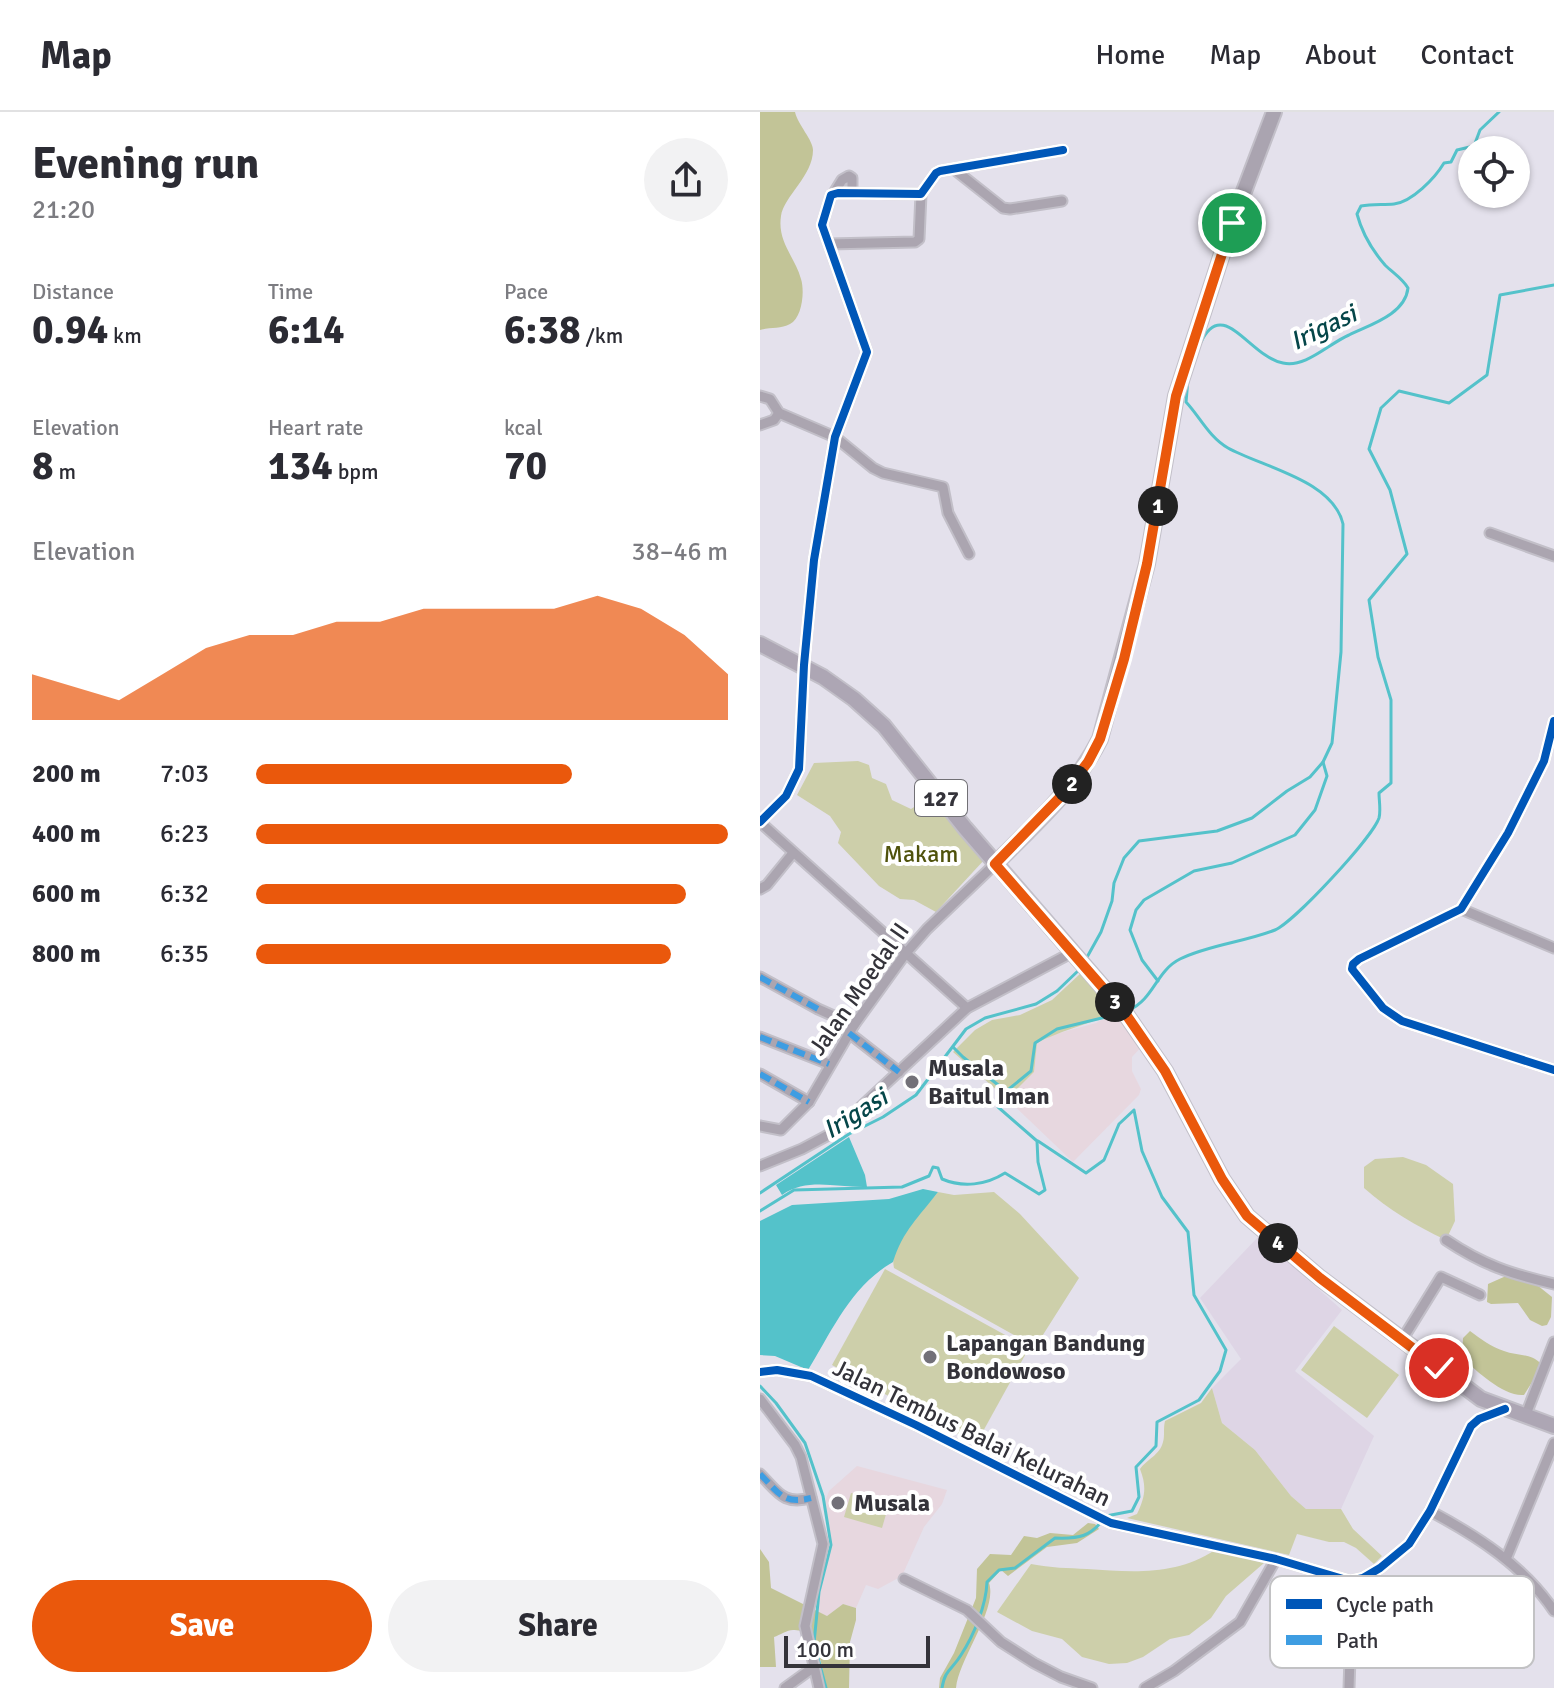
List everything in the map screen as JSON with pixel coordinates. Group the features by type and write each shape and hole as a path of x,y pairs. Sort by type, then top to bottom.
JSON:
{"main road":[{"path":"995,864 1066,791 1088,762 1100,739 1124,659 1147,564 1176,396 1232,223 1274,112"},
{"name":"127","path":"760,644 804,665 854,699 884,726 995,864 1125,1013 1165,1071 1222,1179 1247,1216 1320,1278 1481,1399 1554,1426"}],"street":[{"path":"829,244 915,242 919,239 921,194 936,173 1063,150"},
{"path":"955,170 1003,208 1062,201"},
{"path":"852,193 852,178 849,176 844,178 834,193 821,220 867,352 835,437 814,560 804,665 799,769 786,796 760,822 967,1008"},
{"path":"834,193 921,194"},
{"path":"760,396 770,399 779,413 835,437 883,473 943,487 948,513 969,554"},
{"path":"760,425 774,420 779,413"},
{"path":"1490,533 1554,556"},
{"path":"1554,721 1544,761 1508,833 1461,909 1359,959 1352,969 1383,1008 1397,1019 1554,1070"},
{"path":"760,889 767,885 793,853"},
{"name":"Jalan Moedal II","path":"760,1126 781,1130 809,1102 851,1029 906,953 995,864"},
{"path":"1461,909 1554,948"},
{"path":"760,1166 834,1132 967,1008 1073,952"},
{"path":"760,977 851,1029 899,1072"},
{"path":"760,1037 829,1064"},
{"path":"760,1074 809,1102"},
{"path":"1446,1240 1476,1260 1518,1276 1554,1284"},
{"path":"1402,1340 1441,1277 1480,1295"},
{"path":"1525,1417 1554,1342"},
{"name":"Jalan Tembus Balai Kelurahan","path":"760,1372 777,1370 811,1376 1111,1523 1276,1559 1333,1576"},
{"path":"760,1399 795,1445 806,1475 823,1544 805,1626 819,1688"},
{"path":"1366,1576 1409,1544 1430,1511 1471,1426 1479,1419 1505,1409"},
{"path":"1506,1559 1554,1443"},
{"path":"760,1474 785,1499 794,1503 811,1498"},
{"path":"1430,1511 1506,1559 1524,1576"},
{"path":"1145,1688 1174,1671 1240,1622 1276,1559"},
{"path":"904,1579 967,1610 1001,1642 1034,1663 1092,1688"},
{"path":"1534,1585 1554,1611"},
{"path":"785,1688 814,1667"},
{"path":"1349,1688 1350,1668"}],"shaded area":[{"path":"1118,1010 1145,1043 1132,1057 1132,1071 1141,1089 1139,1095 1073,1162 1007,1099 1034,1072 1037,1043 1056,1034 1096,1023"},
{"path":"1259,1236 1342,1310 1295,1371 1374,1436 1341,1509 1306,1509 1291,1496 1255,1450 1222,1423 1212,1388 1241,1359 1200,1298"},
{"path":"857,1466 947,1490 942,1504 924,1527 902,1576 878,1589 866,1585 856,1608 843,1604 827,1616 817,1612 831,1545 823,1507 829,1491"}],"green space":[{"path":"760,112 795,112 813,150 804,177 783,208 780,225 802,284 800,311 790,324 760,330"},
{"name":"Makam","path":"858,761 869,765 872,778 886,784 892,800 911,809 933,795 985,859 936,912 914,900 900,899 879,886 838,843 841,832 830,816 797,795 814,763"},
{"path":"1081,973 1118,1010 1037,1043 1034,1072 1007,1099 953,1052 975,1030 992,1020 1020,1015 1052,1000"},
{"path":"1403,1157 1426,1165 1453,1184 1455,1221 1446,1240 1403,1217 1364,1188 1364,1167 1375,1159"},
{"path":"938,1192 954,1195 994,1192 1020,1214 1079,1278 1034,1349 894,1268 896,1248 901,1238"},
{"name":"Lapangan Bandung Bondowoso","path":"885,1269 1029,1348 976,1444 832,1365"},
{"path":"1515,1272 1527,1277 1552,1297 1551,1317 1547,1325 1530,1320 1518,1303 1487,1302 1488,1284"},
{"path":"1334,1326 1399,1375 1367,1418 1301,1370"},
{"path":"1470,1331 1495,1347 1540,1363 1539,1371 1524,1395 1500,1388 1462,1358 1463,1338"},
{"path":"1212,1388 1222,1423 1255,1450 1291,1496 1306,1509 1341,1509 1353,1529 1382,1556 1374,1564 1344,1542 1329,1542 1297,1534 1289,1555 1127,1518 1137,1514 1140,1508 1144,1481 1140,1469 1161,1446 1165,1421 1201,1403"},
{"path":"851,1493 889,1504 882,1528 844,1517"},
{"path":"1088,1523 1095,1524 1099,1529 1077,1543 1047,1547 1008,1576 1001,1570 989,1583 988,1606 956,1688 939,1688 940,1678 954,1653 976,1598 977,1569 990,1554 1011,1555 1024,1536 1037,1538 1050,1533 1073,1535"},
{"path":"760,1549 769,1562 771,1588 827,1616 843,1604 856,1608 850,1642 849,1688 824,1688 818,1652 802,1631 791,1630 774,1637 776,1667 760,1667"},
{"path":"1215,1550 1264,1563 1226,1596 1211,1618 1189,1635 1170,1639 1143,1657 1127,1663 1109,1664 1082,1657 1062,1639 1032,1631 997,1612 1031,1564 1104,1570 1153,1570 1185,1564"}],"water":[{"path":"849,1137 867,1187 812,1185 782,1195 776,1185"},
{"path":"923,1189 938,1192 907,1232 893,1262 854,1296 808,1370 775,1356 760,1355 760,1221 792,1205 889,1199"}],"waterway":[{"name":"Irigasi","path":"1201,342 1209,329 1218,325 1228,327 1271,358 1292,364 1308,359 1393,312 1408,288 1385,265 1368,241 1357,214 1361,206 1394,204 1415,194 1444,163 1451,162 1457,150 1474,146 1480,130 1499,112"},
{"path":"1129,1010 1144,999 1165,970 1180,959 1263,934 1285,924 1332,878 1379,818 1379,793 1391,783 1391,700 1378,657 1369,600 1407,554 1390,490 1369,449 1381,408 1399,391 1449,403 1487,375 1500,295 1554,285"},
{"name":"Irigasi","path":"1086,959 1101,932 1124,858 1139,841 1217,831 1252,818 1310,777 1323,762 1332,743 1341,652 1343,524 1337,509 1326,496 1294,477 1228,448 1215,438 1186,402 1188,379"},
{"name":"Irigasi","path":"1158,981 1142,960 1130,930 1136,910 1144,900 1194,871 1232,863 1295,835 1315,810 1327,776 1323,762"},
{"name":"Irigasi","path":"760,1193 849,1134 883,1117 916,1095 966,1029 985,1018 1036,1004 1057,991 1080,969"},
{"path":"760,1211 794,1190 902,1187 929,1176 933,1167 938,1168 942,1179 958,1184 982,1183 1005,1173 1039,1194 1045,1190 1037,1141 998,1107 1009,1089 1031,1071 1035,1043 1057,1029 1118,1014"},
{"name":"Irigasi","path":"953,1047 1007,1092"},
{"path":"942,1688 947,1673 975,1629 987,1582 999,1570 1015,1568 1055,1538 1084,1535 1106,1516 1132,1511 1139,1497 1136,1467 1156,1446 1157,1422 1199,1400 1220,1371 1226,1350 1194,1295 1188,1232 1162,1197 1142,1151 1134,1110 1119,1124 1104,1160 1086,1173 1038,1141"},
{"path":"760,1386 805,1443 823,1496 831,1545 819,1592 814,1643 826,1688"}],"marked path":[{"path":"760,977 818,1009"},
{"path":"849,1033 899,1072"},
{"path":"760,1037 829,1064"},
{"path":"760,1074 809,1102"},
{"path":"760,1474 782,1496 794,1500 811,1498"}],"cycle path":[{"path":"760,822 786,796 799,769 804,665 814,560 835,437 867,352 822,225 831,195 921,194 940,171 1063,150"},
{"path":"1554,721 1544,761 1508,833 1461,909 1359,959 1352,969 1383,1008 1402,1021 1554,1070"},
{"path":"760,1372 777,1370 811,1376 1111,1523 1276,1559 1333,1576"},
{"path":"1366,1576 1409,1544 1430,1511 1471,1426 1479,1419 1505,1409"}],"place":[{"name":"Musala Baitul Iman","path":"912,1082"},
{"name":"Lapangan Bandung Bondowoso","path":"930,1357"},
{"name":"Musala","path":"838,1503"}],"route":[{"path":"1232,223 1176,396 1147,564 1124,659 1100,739 1088,762 1066,791 995,864 1125,1013 1165,1071 1222,1179 1247,1216 1320,1278 1439,1368"}]}
